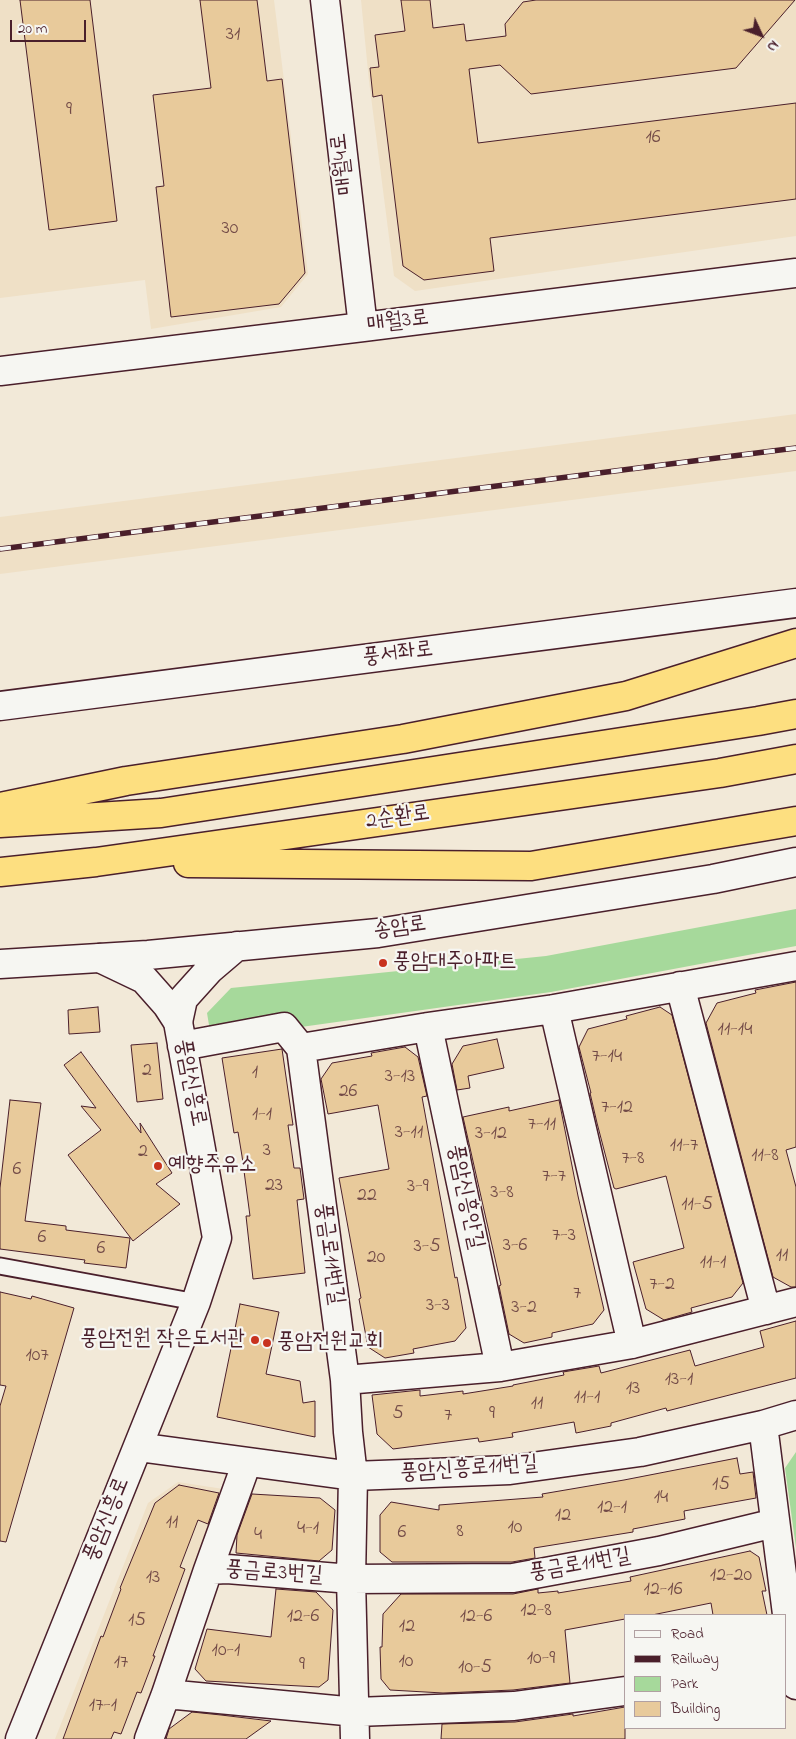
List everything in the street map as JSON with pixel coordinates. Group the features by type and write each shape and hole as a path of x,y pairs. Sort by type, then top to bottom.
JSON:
{"highway":[{"path":"0,807 126,782 403,739 626,696 796,643"},
{"name":"2순환로","path":"0,822 160,812 796,714"},
{"name":"2순환로","path":"0,872 96,862 710,774 796,759"},
{"path":"96,862 531,866 796,821"}],"street":[{"name":"매월4로","path":"325,0 363,327"},
{"name":"매월3로","path":"0,371 796,273"},
{"name":"풍서좌로","path":"0,706 796,603"},
{"name":"송암로","path":"0,964 100,958 378,933 713,879 796,862"},
{"path":"237,946 210,968 183,999 180,1034 284,1027 301,1048 554,1009 796,966"},
{"name":"풍암신흥로","path":"20,1739 196,1302 218,1238 180,1034 167,1005 144,980 100,958"},
{"path":"680,986 766,1310"},
{"path":"554,1009 632,1344"},
{"name":"풍암신흥안길","path":"428,1027 500,1366"},
{"name":"풍금로11번길","path":"301,1048 346,1380 348,1432 353,1476 351,1579 356,1712 355,1739"},
{"path":"346,1380 500,1366 632,1344 796,1302"},
{"name":"풍암신흥로11번길","path":"138,1447 353,1476 510,1470 640,1452 763,1425 796,1415"},
{"path":"763,1425 784,1614"},
{"path":"208,1570 247,1462"},
{"name":"풍금로11번길","path":"351,1579 513,1578 659,1551 775,1523"},
{"name":"풍금로3번길","path":"148,1739 166,1694 208,1570 227,1569 351,1579"},
{"path":"786,1637 788,1658 796,1685"},
{"path":"166,1694 356,1712 514,1706 624,1691"}],"lane":[{"path":"0,1266 196,1302"}],"shaded area":[{"path":"0,0 274,0 308,274 281,307 151,329 145,280 0,298"},
{"path":"361,0 796,0 796,236 415,291 394,276 369,81"},
{"path":"796,414 796,471 0,574 0,517"},
{"path":"178,1482 230,1490 138,1739 55,1739 148,1503"}],"green space":[{"path":"796,909 796,946 551,992 301,1027 210,1031 207,1013 231,988 546,956"},
{"path":"796,1452 796,1548 785,1468"}],"building":[{"path":"20,0 90,0 117,221 49,230"},
{"path":"200,0 257,0 267,81 282,79 305,273 279,304 171,317 156,187 164,186 153,95 211,88"},
{"path":"401,0 430,0 433,28 464,24 466,41 506,36 505,24 523,2 536,0 795,0 736,68 531,94 500,65 469,69 478,143 796,103 796,199 490,238 494,271 424,280 403,266 382,95 373,97 370,68 379,67 375,35 405,31"},
{"path":"796,982 796,1147 786,1150 796,1187 796,1287 791,1287 773,1277 706,1023 717,1003 756,993 755,990"},
{"path":"98,1007 100,1032 69,1034 68,1010"},
{"path":"660,1007 672,1015 743,1283 732,1297 691,1308 692,1312 664,1320 646,1309 633,1262 684,1248 666,1176 614,1188 579,1047 588,1029 627,1019 626,1016"},
{"path":"497,1039 504,1068 468,1076 470,1088 457,1090 452,1064 463,1046"},
{"path":"157,1043 163,1099 137,1102 131,1045"},
{"path":"405,1047 418,1057 427,1096 422,1097 466,1328 455,1341 413,1349 414,1353 385,1358 368,1347 339,1178 389,1169 378,1105 328,1114 321,1079 332,1063 372,1056 371,1053"},
{"path":"282,1049 293,1125 288,1125 294,1168 300,1168 304,1199 297,1200 305,1273 253,1279 246,1216 250,1216 242,1156 238,1132 234,1133 222,1058"},
{"path":"81,1052 141,1133 140,1123 172,1173 156,1184 180,1204 133,1241 68,1155 101,1130 81,1106 96,1108 64,1065"},
{"path":"10,1100 41,1103 25,1221 66,1226 66,1230 130,1238 126,1268 84,1263 85,1260 0,1249 0,1188"},
{"path":"559,1100 578,1196 604,1310 593,1324 552,1333 552,1337 524,1343 509,1334 499,1286 501,1285 463,1117 509,1107 509,1111"},
{"path":"0,1292 31,1299 32,1296 74,1308 6,1542 0,1541 0,1406 6,1386 0,1385"},
{"path":"240,1304 279,1312 266,1374 300,1381 303,1403 315,1401 315,1437 217,1417"},
{"path":"796,1321 796,1378 667,1411 666,1408 611,1423 611,1426 576,1433 574,1422 512,1433 513,1437 479,1442 478,1438 393,1449 377,1434 372,1395 420,1390 420,1396 463,1391 463,1394 513,1386 564,1375 563,1372 599,1366 601,1373 690,1350 695,1366 764,1347 760,1331"},
{"path":"737,1458 740,1474 753,1472 756,1498 684,1511 685,1519 633,1529 633,1532 534,1548 535,1558 512,1562 392,1562 380,1552 380,1515 391,1502 439,1510 439,1505 543,1497 542,1494"},
{"path":"179,1485 219,1493 208,1524 198,1520 180,1567 185,1569 141,1693 137,1692 121,1734 114,1732 111,1739 63,1739 101,1636 103,1637 120,1588 155,1503"},
{"path":"252,1494 320,1498 335,1510 332,1550 319,1561 236,1553 237,1535"},
{"path":"750,1551 759,1557 766,1591 762,1591 767,1614 713,1614 711,1603 657,1614 624,1614 624,1619 565,1630 570,1683 513,1690 443,1693 390,1690 381,1679 380,1647 382,1647 383,1614 401,1594 513,1594 538,1589 538,1593 558,1591 558,1593 631,1581 630,1577"},
{"path":"276,1589 316,1592 333,1610 328,1680 319,1687 206,1681 195,1669 207,1629 271,1637"},
{"path":"624,1707 625,1739 441,1739 442,1724 515,1722 573,1714 573,1716"},
{"path":"192,1712 271,1721 246,1739 166,1739 169,1729"}],"railway":[{"path":"0,549 796,448"}],"place":[{"name":"풍암대주아파트","path":"383,963"},
{"name":"예향주유소","path":"158,1166"},
{"name":"풍암전원 작은도서관","path":"255,1340"},
{"name":"풍암전원교회","path":"267,1343"}]}
